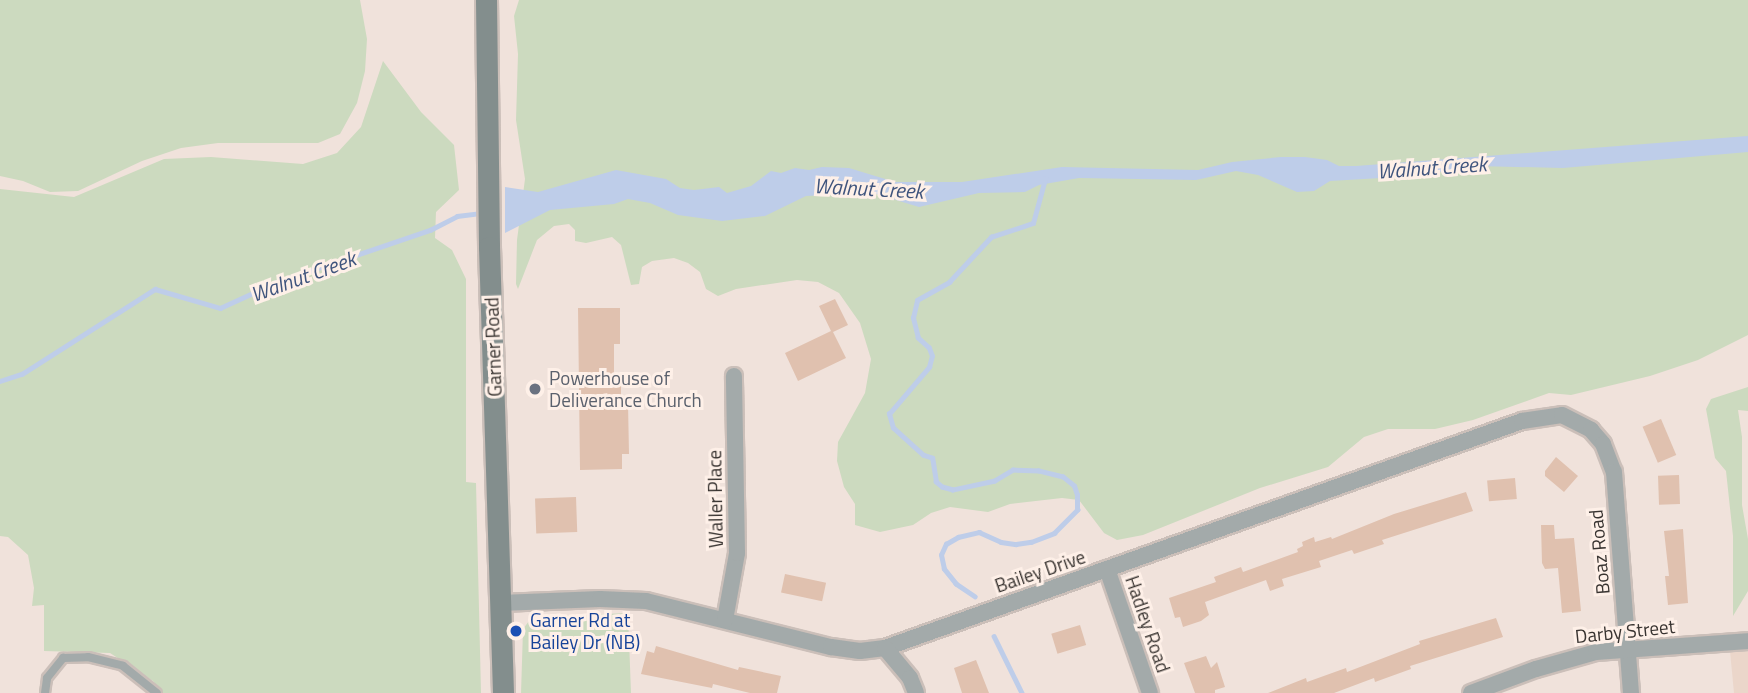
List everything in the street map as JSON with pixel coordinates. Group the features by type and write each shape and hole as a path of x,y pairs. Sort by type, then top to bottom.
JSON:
{"main road":[{"name":"Garner Road","path":"486,0 489,247 503,693"}],"street":[{"name":"Waller Place","path":"725,620 737,553 734,376"},
{"name":"Bailey Drive","path":"501,603 622,599 646,601 831,647 860,650 885,648 1522,421 1562,415 1577,421"},
{"name":"Boaz Road","path":"1577,421 1591,430 1603,444 1614,472 1631,693"},
{"name":"Hadley Road","path":"1107,569 1150,693"},
{"name":"Darby Street","path":"1471,693 1569,659 1628,649 1748,641"},
{"path":"885,648 910,678 916,693"}],"lane":[{"path":"45,693 47,678 63,658 88,657 123,666 156,693"}],"shaded area":[{"path":"1748,648 1748,693 1734,693 1730,651"}],"green space":[{"path":"0,0 360,0 367,39 365,71 357,103 340,134 318,143 218,143 181,148 142,161 78,191 50,192 23,181 0,176"},
{"path":"519,0 1748,0 1748,335 1698,360 1650,376 1571,395 1549,393 1473,420 1435,429 1388,429 1364,437 1328,467 1260,488 1143,535 1117,540 1104,533 1079,500 1062,498 1010,504 988,512 950,507 931,513 913,525 880,532 855,525 855,504 844,487 837,461 838,442 865,393 871,359 860,323 839,293 818,282 797,280 736,289 718,296 706,289 700,272 688,263 674,258 652,261 642,267 639,284 631,285 621,245 612,237 586,243 575,241 575,230 569,224 554,226 537,240 518,289 517,240 525,179 516,120 518,54 514,16"},
{"path":"383,61 421,112 454,145 459,190 436,212 435,238 452,250 466,279 466,482 476,483 481,693 162,693 153,681 110,653 44,651 44,605 32,606 34,588 28,555 8,537 0,536 0,189 74,197 164,159 211,157 303,164 337,153 361,127"},
{"path":"1748,387 1748,411 1738,410 1742,437 1742,505 1748,539 1748,591 1733,616 1733,536 1726,471 1715,458 1706,409 1711,399"},
{"path":"628,613 631,693 521,693 523,629 529,621 538,617"}],"water":[{"path":"1748,136 1748,152 1563,168 1476,166 1415,176 1330,181 1314,191 1297,192 1258,175 1236,171 1196,180 1079,178 1039,185 1025,192 979,193 919,207 873,193 806,196 765,216 722,221 678,215 650,203 628,199 614,204 550,210 505,233 505,187 538,192 616,170 666,179 680,188 694,190 719,187 727,193 751,186 771,171 781,173 795,168 849,168 895,182 962,182 1062,167 1198,170 1232,162 1281,157 1305,157 1327,160 1339,166 1356,166"}],"building":[{"path":"835,299 848,325 833,332 846,358 798,381 785,353 831,331 819,306"},
{"path":"578,308 620,308 620,344 614,344 614,381 621,385 621,403 628,403 629,454 622,454 622,469 580,470"},
{"path":"1661,419 1676,455 1658,463 1643,427"},
{"path":"1556,457 1578,476 1564,492 1545,476 1545,471"},
{"path":"1679,475 1680,504 1659,505 1658,476"},
{"path":"1515,478 1517,499 1489,501 1487,480"},
{"path":"1466,492 1473,511 1382,540 1384,544 1354,554 1352,550 1319,561 1321,567 1282,579 1284,586 1270,591 1266,580 1205,602 1209,615 1201,621 1183,627 1180,617 1175,618 1169,598 1216,582 1214,577 1241,567 1243,572 1298,552 1297,549 1303,546 1302,542 1314,537 1315,542 1331,537 1332,539 1394,514"},
{"path":"576,497 577,532 536,533 535,498"},
{"path":"1541,525 1554,525 1555,539 1574,538 1581,611 1562,613 1558,568 1545,569 1542,563"},
{"path":"1683,529 1688,603 1668,605 1665,576 1669,576 1664,531"},
{"path":"785,574 826,583 822,601 781,593"},
{"path":"1496,618 1503,637 1410,666 1411,669 1375,682 1374,678 1334,693 1268,693 1306,678 1307,682 1346,668 1347,672 1420,644 1419,641"},
{"path":"1080,625 1086,645 1057,654 1051,634"},
{"path":"656,646 738,670 739,667 781,676 777,693 750,693 713,684 712,688 641,674 647,651 654,653"},
{"path":"1206,656 1211,668 1217,662 1225,687 1215,690 1215,693 1195,693 1184,663"},
{"path":"976,660 989,693 962,693 954,668"}],"waterway":[{"path":"975,597 956,584 944,569 941,555 946,544 958,537 979,532 1001,542 1016,544 1031,542 1054,533 1077,510 1074,486 1063,477 1039,471 1013,470 995,481 953,490 942,487 936,482 932,458 923,455 893,428 889,414 929,367 932,356 929,348 918,338 913,318 917,300 949,282 991,237 1033,223 1045,179"},
{"name":"Walnut Creek","path":"0,381 22,374 155,289 220,308 277,282 430,230 457,216 482,213"},
{"path":"994,636 1022,693"}],"place":[{"name":"Powerhouse of Deliverance Church","path":"535,389"},
{"name":"Garner Rd at Bailey Dr (NB)","path":"516,631"}]}
